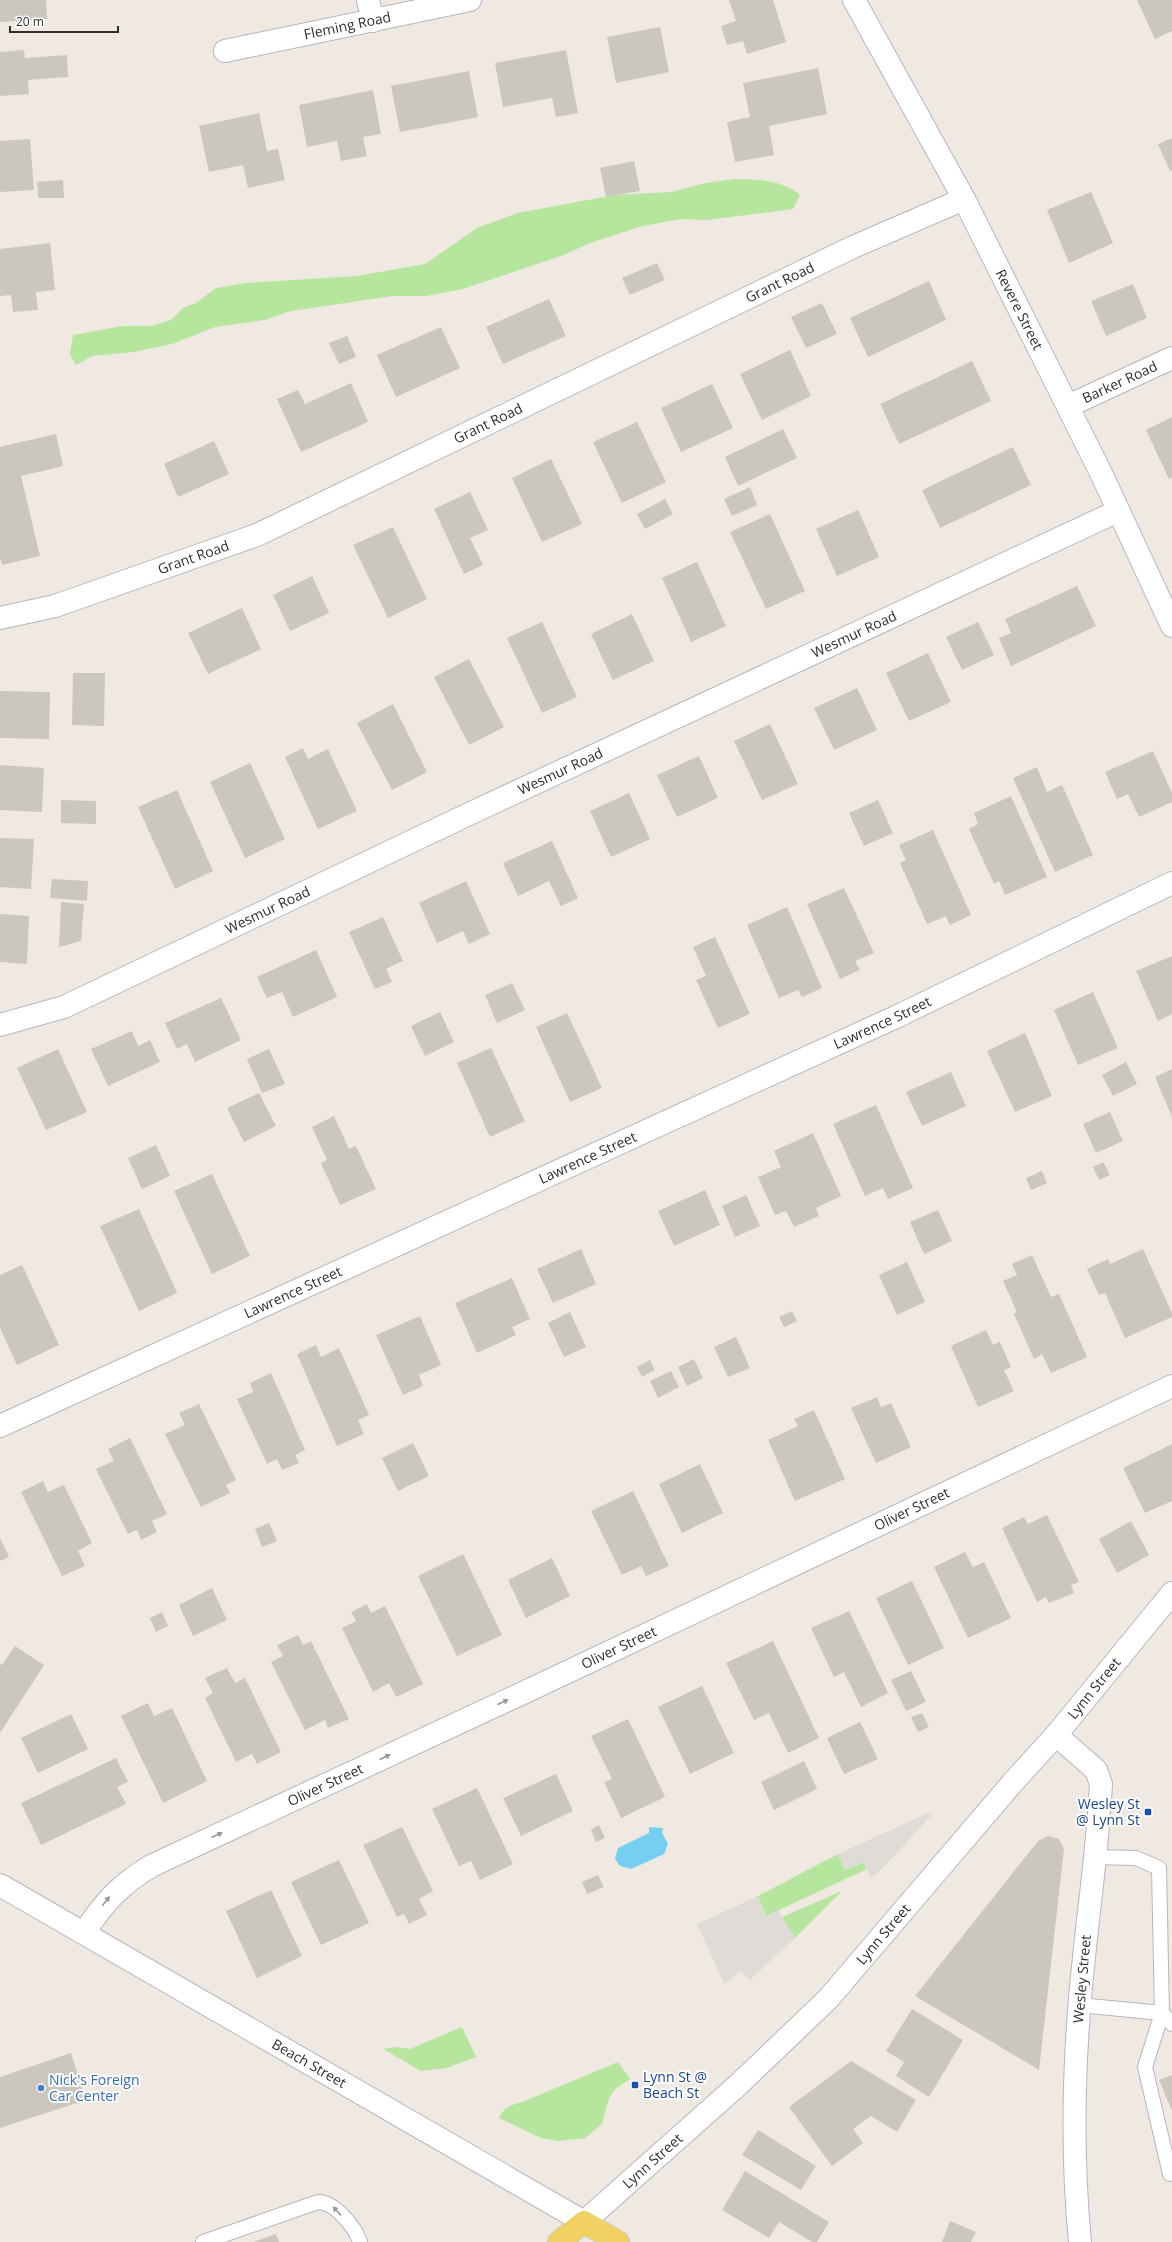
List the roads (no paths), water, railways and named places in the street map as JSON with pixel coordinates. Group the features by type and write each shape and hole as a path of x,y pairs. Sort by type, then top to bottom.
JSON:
{"main road":[{"name":"Lynn Street","path":"559,2242 584,2222"},
{"name":"Beach Street","path":"584,2222 618,2242"}],"street":[{"path":"368,0 373,21"},
{"name":"Fleming Road","path":"225,51 470,0"},
{"name":"Revere Street","path":"854,0 964,199 1068,406 1172,626"},
{"name":"Grant Road","path":"0,618 55,606 256,534 846,250 964,199"},
{"name":"Barker Road","path":"1068,406 1172,358"},
{"name":"Wesmur Road","path":"0,1025 64,1007 483,807 1118,511"},
{"name":"Lawrence Street","path":"0,1426 891,1019 1172,883"},
{"name":"Oliver Street","path":"84,1934 99,1910 113,1893 131,1878 151,1866 561,1675 1172,1386"},
{"name":"Lynn Street","path":"584,2222 738,2085 828,1999 1014,1781 1056,1735 1172,1593"},
{"name":"Wesley Street","path":"1056,1735 1091,1765 1099,1776 1101,1793 1079,2005 1073,2112 1080,2242"},
{"name":"Beach Street","path":"0,1885 584,2222"}],"lane":[{"path":"1094,1857 1136,1858 1158,1868 1162,2013 1145,2067 1170,2174"},
{"path":"1079,2005 1162,2013 1172,2024"},
{"path":"203,2242 312,2203 321,2202 333,2206 354,2230 360,2242"}],"water":[{"path":"649,1827 663,1828 662,1833 668,1844 664,1854 631,1869 620,1866 615,1859 618,1848 649,1833"}],"place":[{"name":"Wesley St @ Lynn St","path":"1148,1812"},
{"name":"Lynn St @ Beach St","path":"635,2085"},
{"name":"Nick's Foreign Car Center","path":"41,2088"}]}
